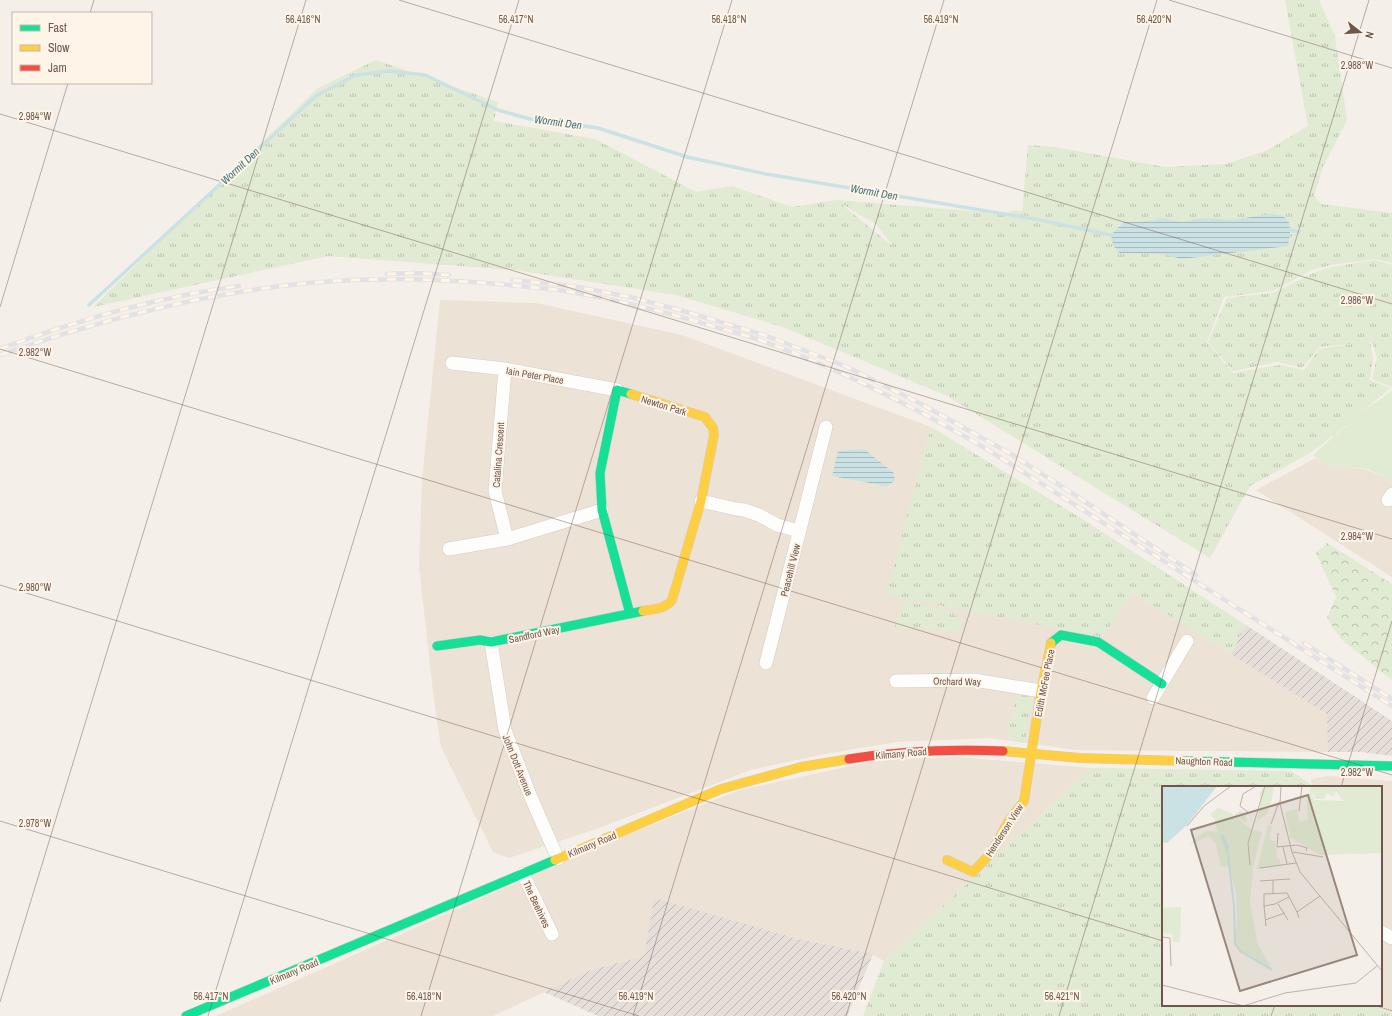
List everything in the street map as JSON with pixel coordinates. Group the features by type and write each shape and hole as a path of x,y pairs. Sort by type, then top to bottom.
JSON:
{"main road":[{"name":"Newton Park","path":"617,390 705,418 713,428 714,435 701,501 672,600 669,605 664,607 630,614"},
{"path":"617,390 600,473 602,510 630,614"},
{"name":"Sandford Way","path":"437,646 480,640 491,642 630,614"},
{"name":"Edith McFee Place","path":"1031,754 1041,691 1051,642 1061,635 1098,642 1162,684"},
{"name":"Kilmany Road","path":"186,1016 722,789 801,767 879,754 978,749 1017,752"},
{"name":"Naughton Road","path":"1017,752 1080,758 1392,766"},
{"name":"Henderson View","path":"947,860 973,872 991,853 1008,822 1024,800 1031,754"}],"street":[{"name":"Iain Peter Place","path":"452,363 505,369 617,390"},
{"name":"Catalina Crescent","path":"505,369 495,491 507,539"},
{"path":"799,530 826,427"},
{"name":"Peacehill View","path":"701,501 744,510 759,515 776,525 799,530 766,664"},
{"path":"449,550 507,539 602,510"},
{"path":"1153,698 1187,641"},
{"name":"John Dott Avenue","path":"491,642 505,730 530,795 558,859"},
{"name":"Orchard Way","path":"896,681 974,680 1041,691"},
{"name":"The Beehives","path":"523,874 552,934"},
{"path":"1382,933 1392,938"}],"shaded area":[{"path":"440,300 536,303 682,335 931,427 887,595 1133,593 1328,714 1328,752 1076,750 989,738 897,742 825,754 751,770 596,829 509,858 493,852 441,747 434,701 419,566 422,481"},
{"path":"1316,458 1328,466 1364,469 1392,479 1392,577 1256,490"},
{"path":"1246,625 1392,721 1392,756 1362,752 1328,752 1327,714 1231,654"},
{"path":"958,757 1091,768 884,961 872,954 798,939 654,899 644,956 591,970 493,1016 216,1016 611,841 740,790 878,760"},
{"path":"1328,776 1392,781 1392,1012 1381,1006 1382,786 1312,786 1311,779"},
{"path":"654,898 798,939 873,954 847,1016 598,1016 544,992 591,970 644,956"}],"green space":[{"path":"1285,0 1319,0 1335,37 1347,120 1323,167 1314,196 1321,204 1392,213 1392,263 1375,259 1331,265 1312,270 1273,291 1224,297 1207,342 1233,373 1280,365 1304,370 1319,349 1352,344 1319,347 1302,368 1278,362 1233,371 1208,342 1227,298 1273,293 1313,273 1332,267 1375,260 1392,265 1392,387 1372,379 1377,358 1372,342 1370,342 1373,359 1370,380 1390,388 1310,453 1250,486 1210,558 947,396 783,327 676,295 515,270 328,256 93,307 318,88 376,60 498,102 494,121 595,139 696,192 732,186 792,207 837,200 1007,214 1014,210 1022,211 1028,145 1054,147 1165,167 1226,164 1268,150 1308,126","holes":["840,203 876,224 892,245"]},
{"path":"1392,391 1392,479 1365,468 1350,469 1328,466 1313,455 1360,413"},
{"path":"931,427 1084,520 1246,625 1231,654 1133,593 1102,637 886,595"},
{"path":"1327,543 1392,584 1392,680 1341,639 1327,618 1336,597 1316,553"},
{"path":"903,601 951,611 961,621 963,632 895,627"},
{"path":"1018,690 1033,694 1025,741 1007,739 1007,733"},
{"path":"1091,768 1291,771 1312,786 1162,786 1162,1006 1377,1006 1392,1013 1392,1016 863,1016 884,961"}],"water":[{"path":"1271,214 1284,217 1287,220 1290,228 1288,246 1182,259 1162,254 1119,253 1113,245 1111,235 1124,222 1143,222 1162,218 1182,222 1202,218 1232,220"},
{"path":"864,449 894,473 895,481 886,486 832,476 838,451"}],"waterway":[{"name":"Wormit Den","path":"89,305 316,96 356,75 390,71 425,75 498,110 530,119 598,128 687,157 766,174 1035,219 1111,235"},
{"path":"1291,230 1299,232"}],"railway":[{"path":"387,274 414,273 449,275"},
{"path":"0,355 104,322 209,297 281,286 370,279 460,281 552,289 660,311 746,335 787,350 876,389 933,419 990,451 1392,706"},
{"path":"513,280 572,286 630,297 764,335 845,366 923,405 1011,454 1196,575"},
{"path":"0,349 58,328 148,303 178,296 239,286"},
{"path":"1304,643 1392,699"}],"traffic: fast":[{"path":"630,614 602,510 600,473 617,390 631,394"},
{"path":"437,646 480,640 491,642 643,611"},
{"path":"1051,643 1061,635 1098,642 1162,684"},
{"path":"1184,761 1392,766"},
{"path":"186,1016 555,860"}],"traffic: slow":[{"path":"631,394 705,417 713,428 714,435 701,501 672,600 663,607 643,611"},
{"path":"947,860 973,872 991,853 1008,822 1024,801 1041,691 1051,643"},
{"path":"1003,751 1080,758 1184,761"},
{"path":"555,860 721,789 801,767 849,759"}],"traffic: jam":[{"path":"849,759 925,751 1003,751"}]}
